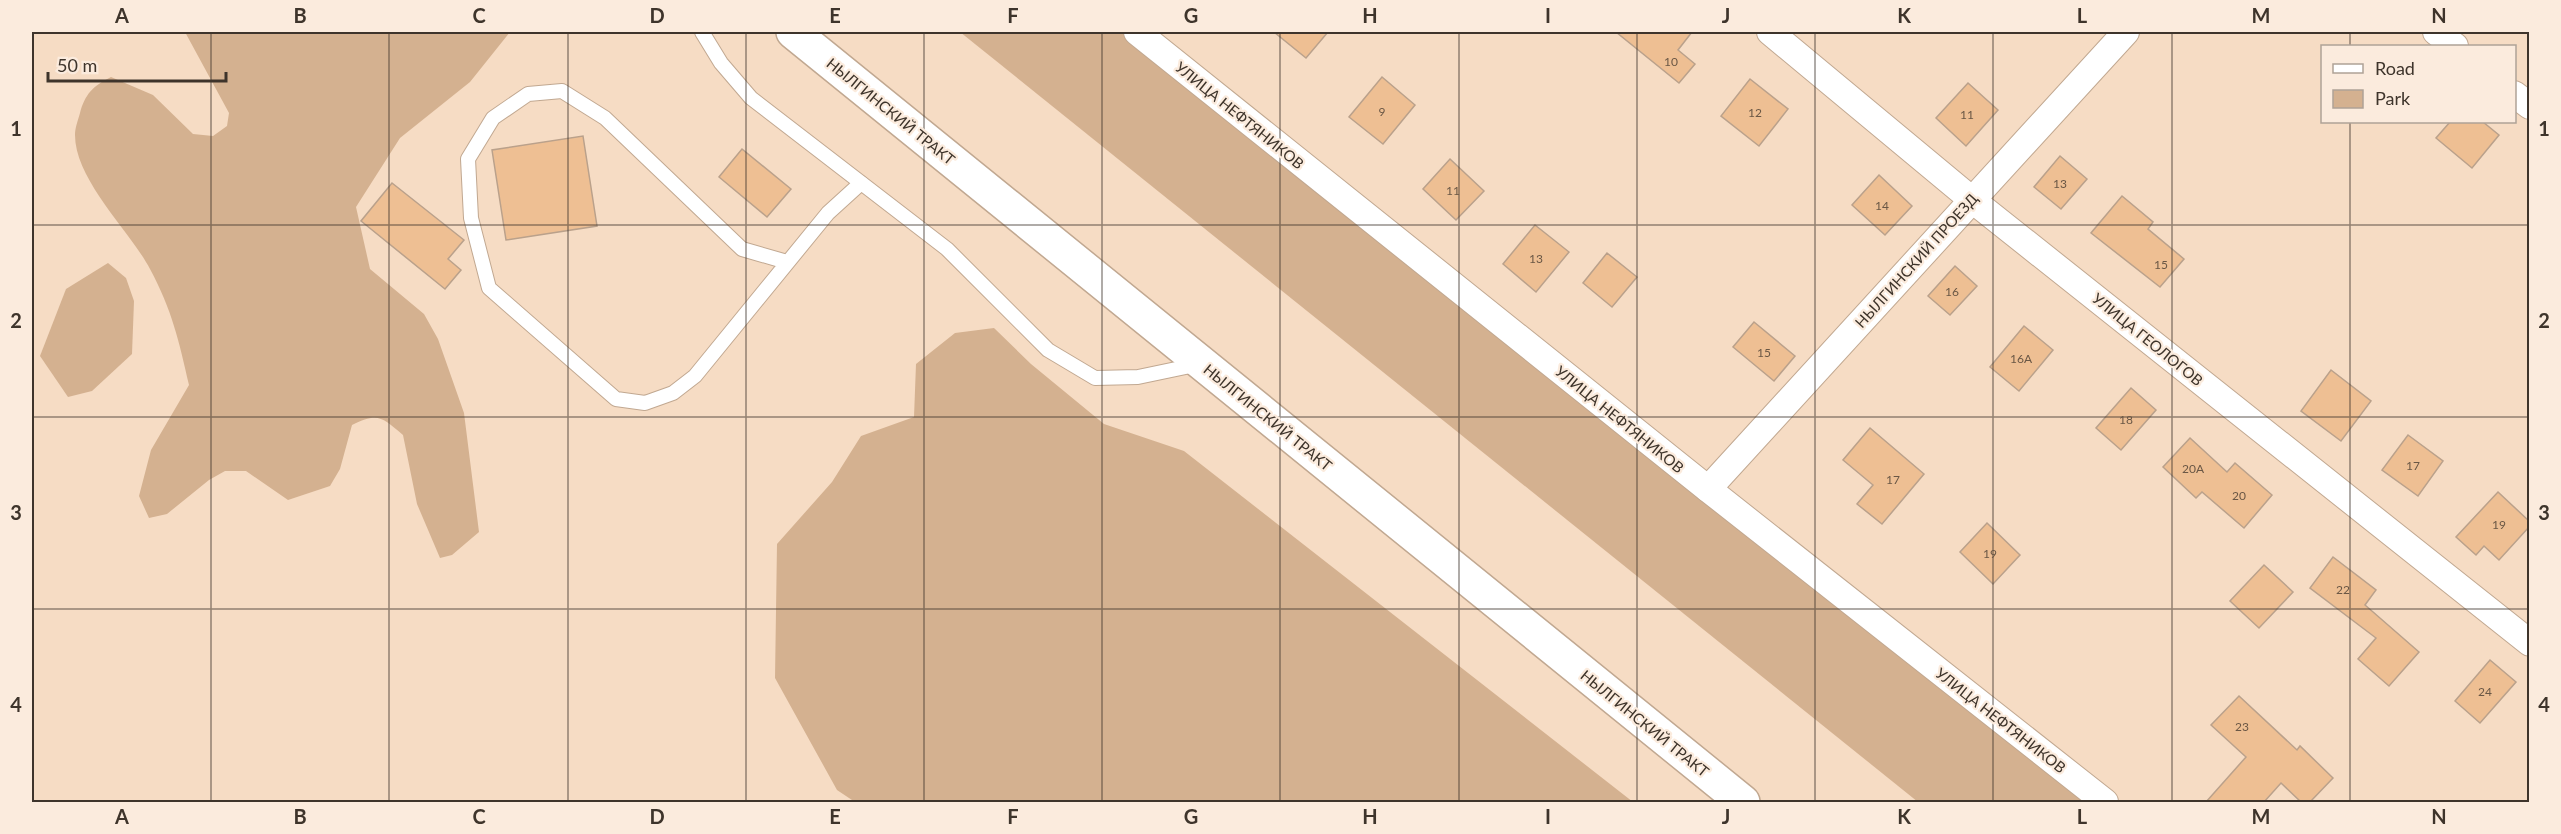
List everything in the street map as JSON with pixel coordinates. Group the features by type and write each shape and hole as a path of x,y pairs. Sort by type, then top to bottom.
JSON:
{"main road":[{"name":"НЫЛГИНСКИЙ ТРАКТ","path":"793,32 1743,802"}],"street":[{"name":"УЛИЦА НЕФТЯНИКОВ","path":"1137,32 1708,489 2105,802"},
{"name":"УЛИЦА ГЕОЛОГОВ","path":"1770,32 1971,198 2529,643"},
{"name":"НЫЛГИНСКИЙ ПРОЕЗД","path":"1708,489 1971,198 2126,32"},
{"path":"2436,32 2454,45"},
{"path":"2516,96 2529,106"}],"lane":[{"path":"702,32 721,63 751,98 947,249 1048,350 1095,378 1138,377 1202,363"},
{"path":"787,262 742,249 605,118 562,90 528,94 493,118 468,159 471,218 489,288 616,399 645,403 673,393 695,376 828,213 861,183"}],"green space":[{"path":"185,32 510,32 470,82 400,138 356,207 370,269 424,314 438,339 464,413 479,532 452,555 440,558 417,504 403,435 379,418 352,425 340,469 330,486 288,500 246,471 225,471 209,480 167,514 149,518 139,496 151,450 189,385 174,326 158,284 141,254 93,187 77,152 75,132 87,96 95,87 111,77 153,95 193,134 213,136 227,126 229,113"},
{"path":"960,32 1128,32 2087,802 1918,802"},
{"path":"108,263 126,278 134,301 132,354 92,391 68,397 40,356 66,289"},
{"path":"994,328 1031,364 1104,424 1184,451 1633,802 855,802 837,790 775,678 777,544 832,482 861,436 914,417 916,364 955,333"}],"building":[{"path":"1274,32 1328,32 1306,58"},
{"path":"1616,32 1692,32 1678,50 1695,64 1679,83"},
{"path":"1382,77 1415,105 1383,144 1349,117"},
{"path":"1750,79 1788,109 1759,146 1721,116"},
{"path":"1968,83 1998,110 1966,146 1936,118"},
{"path":"2449,123 2484,123 2499,135 2472,168 2436,138"},
{"path":"583,136 597,226 506,240 492,150"},
{"path":"742,149 791,189 767,217 719,177"},
{"path":"2060,156 2087,179 2061,209 2034,187"},
{"path":"1450,159 1484,191 1456,220 1423,189"},
{"path":"1879,175 1912,206 1885,235 1852,205"},
{"path":"392,183 464,240 448,259 461,270 445,289 361,221"},
{"path":"2122,196 2153,222 2148,229 2184,259 2160,287 2091,233"},
{"path":"1535,225 1569,252 1536,292 1503,264"},
{"path":"1607,253 1637,277 1612,307 1583,283"},
{"path":"1955,266 1977,286 1950,315 1928,296"},
{"path":"1754,322 1795,356 1774,381 1733,347"},
{"path":"2024,326 2053,350 2019,391 1990,367"},
{"path":"2331,370 2371,401 2341,441 2301,411"},
{"path":"2131,388 2156,410 2121,450 2096,428"},
{"path":"1870,428 1924,474 1882,524 1857,504 1873,485 1843,460"},
{"path":"2408,435 2443,461 2418,496 2382,470"},
{"path":"2190,438 2227,472 2235,463 2272,495 2244,528 2202,492 2196,498 2163,467"},
{"path":"2498,492 2529,521 2529,527 2499,560 2484,546 2476,555 2456,537"},
{"path":"1987,523 2020,555 1993,584 1960,552"},
{"path":"2333,557 2376,590 2365,605 2419,652 2389,686 2358,659 2376,638 2310,588"},
{"path":"2264,565 2293,592 2259,628 2230,601"},
{"path":"2490,660 2516,682 2480,723 2455,701"},
{"path":"2239,696 2297,750 2300,746 2333,778 2310,802 2301,802 2281,783 2264,802 2206,802 2246,757 2211,725"}]}
